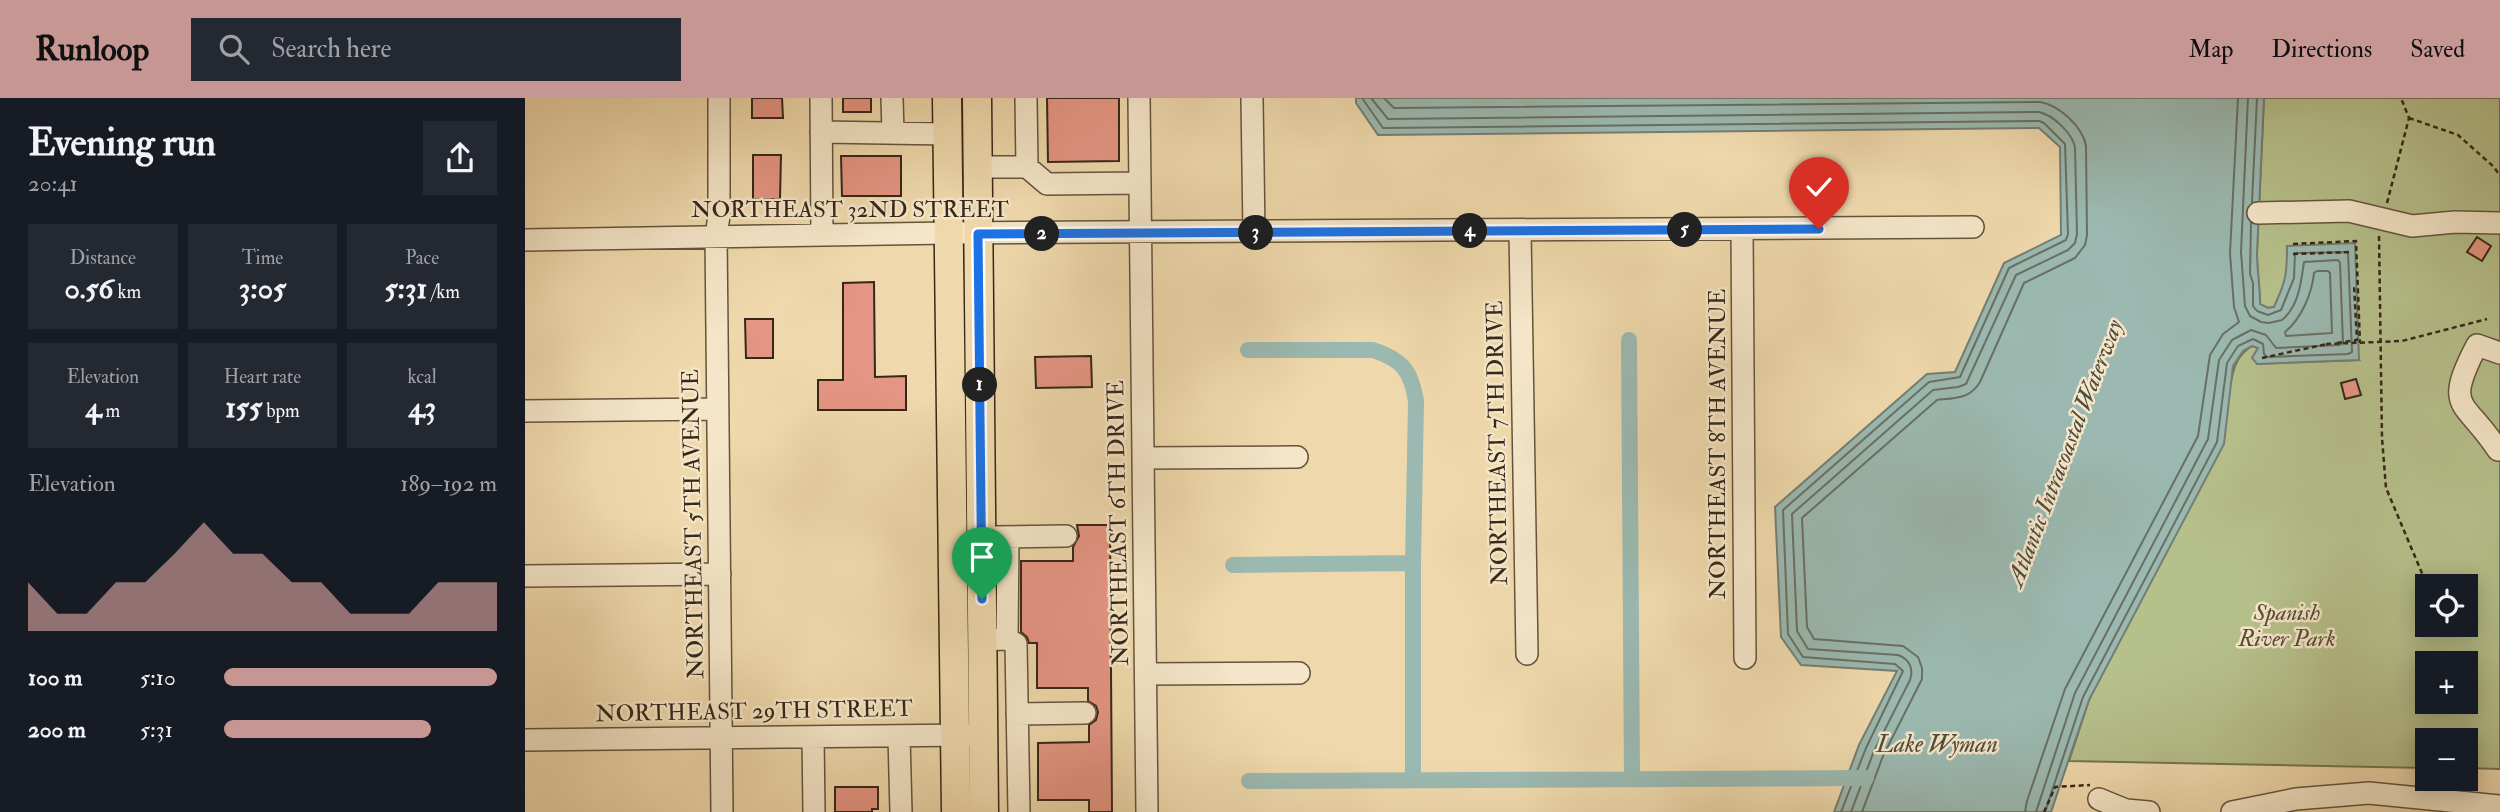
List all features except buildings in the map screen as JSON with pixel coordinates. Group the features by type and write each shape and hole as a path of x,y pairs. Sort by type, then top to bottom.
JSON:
{"main road":[{"path":"947,98 955,812"},
{"path":"977,98 978,234 994,537 995,639 983,735 984,812"}],"street":[{"name":"NORTHEAST 5TH AVENUE","path":"719,98 719,216 716,236 722,812"},
{"path":"821,98 822,235"},
{"path":"893,98 893,134"},
{"path":"1026,98 1027,167"},
{"name":"NORTHEAST 6TH DRIVE","path":"1139,98 1147,812"},
{"path":"1252,98 1254,233"},
{"path":"821,132 948,134"},
{"path":"978,167 1027,167 1047,184 1140,183"},
{"path":"2258,213 2349,211 2412,226 2455,222 2500,223"},
{"name":"NORTHEAST 32ND STREET","path":"525,240 949,233 1973,228"},
{"name":"NORTHEAST 8TH AVENUE","path":"1742,229 1745,658"},
{"name":"NORTHEAST 7TH DRIVE","path":"1520,231 1527,654"},
{"path":"2498,450 2463,408 2458,394 2461,379 2477,345 2500,354"},
{"path":"525,411 719,409"},
{"path":"1143,458 1297,457"},
{"path":"994,537 1066,536"},
{"path":"525,576 720,574"},
{"path":"995,639 1016,644 1019,812"},
{"path":"1146,674 1299,673"},
{"path":"1017,714 1085,713"},
{"name":"NORTHEAST 29TH STREET","path":"525,740 983,735"},
{"path":"899,736 901,812"},
{"path":"813,737 814,812"},
{"path":"983,765 1018,765"},
{"path":"2232,812 2296,799 2369,793 2440,806 2500,806"},
{"path":"2099,799 2126,810 2149,812"}],"path":[{"path":"2401,98 2409,118 2379,231 2382,438 2386,488 2422,574"},
{"path":"2409,118 2458,135 2494,167 2500,176"},
{"path":"2293,244 2356,242 2360,343"},
{"path":"2322,243 2322,253"},
{"path":"2293,254 2352,252"},
{"path":"2262,358 2357,340 2354,285"},
{"path":"2326,344 2402,341 2487,319"},
{"path":"2045,812 2055,787 2059,785 2097,785 2099,799"}],"green space":[{"name":"Spanish River Park","path":"2264,98 2500,98 2500,769 2478,768 2478,728 2415,728 2415,768 2069,761 2089,700 2230,387 2239,359 2252,346 2258,348 2257,364 2359,360 2288,276 2274,307 2260,305 2257,253"}],"water":[{"path":"1356,98 2264,98 2257,253 2260,304 2268,308 2274,307 2285,277 2287,246 2355,243 2359,360 2257,364 2252,358 2258,348 2252,346 2243,351 2233,366 2224,444 2089,700 2051,812 1834,812 1859,745 1897,671 1801,665 1781,637 1775,507 1927,374 1955,372 2004,263 2061,235 2060,147 2039,128 1378,135 1356,103"}],"waterway":[{"path":"1629,340 1632,778"},
{"path":"1248,350 1373,350 1392,358 1408,374 1416,401 1413,779"},
{"path":"1233,565 1413,563"},
{"path":"1249,781 1866,778"}],"route":[{"path":"982,599 978,234 1819,229"}],"water label":[{"name":"Atlantic Intracoastal Waterway","path":"2065,453"},
{"name":"Lake Wyman","path":"1937,744"}]}
